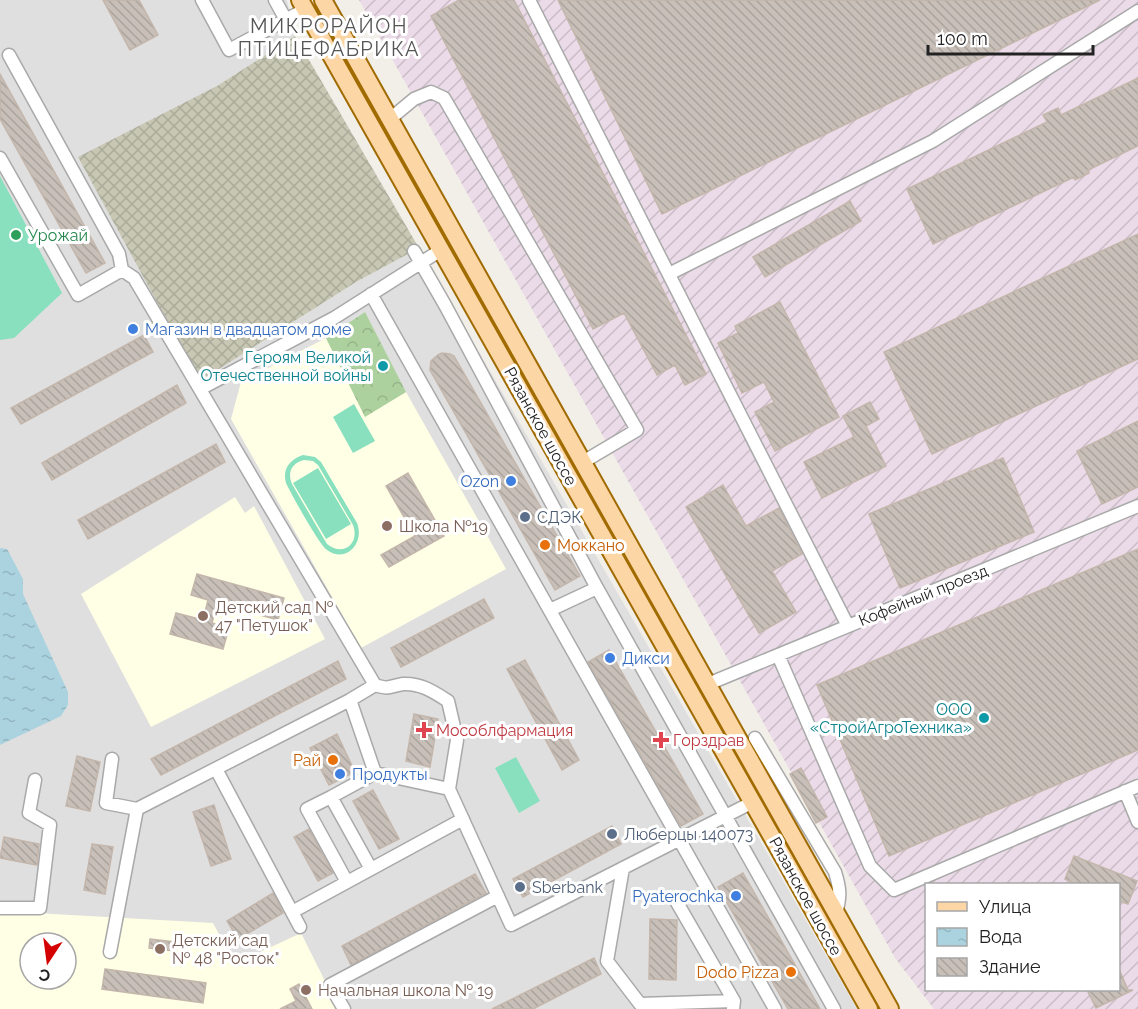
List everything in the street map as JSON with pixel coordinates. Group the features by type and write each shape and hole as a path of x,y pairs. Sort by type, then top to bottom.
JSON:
{"main road":[{"name":"Рязанское шоссе","path":"323,0 890,1009"},
{"name":"Рязанское шоссе","path":"303,5 869,1009"}],"lane":[{"path":"202,0 229,50 286,20 303,5"},
{"path":"275,0 286,20"},
{"path":"530,0 848,626"},
{"path":"669,274 933,141 1138,11"},
{"path":"9,55 119,255 122,270 134,278 375,685 386,689 404,684 424,686 448,701 457,740 449,789 511,925 753,802"},
{"path":"390,119 414,99 431,92 444,98 637,430 583,462"},
{"path":"0,158 78,295 122,270"},
{"path":"200,389 334,318 441,250"},
{"path":"414,251 597,588 834,1009"},
{"path":"371,294 775,1009"},
{"name":"Кофейный проезд","path":"708,684 1138,506"},
{"path":"550,610 597,588"},
{"path":"778,655 870,866 894,890 1138,786"},
{"path":"112,759 106,803 137,809 375,685"},
{"path":"350,700 375,773"},
{"path":"755,738 835,872 840,901 836,913"},
{"path":"216,769 300,927"},
{"path":"347,882 307,809 375,773 449,789"},
{"path":"0,908 40,908 50,825 28,813 35,780"},
{"path":"1125,791 1138,822"},
{"path":"331,796 371,869"},
{"path":"110,952 137,809"},
{"path":"292,912 463,819"},
{"path":"623,868 608,962 640,1004 734,1005 675,899"},
{"path":"344,1009 330,985 498,896"}],"shaded area":[{"path":"0,0 287,0 295,36 217,86 201,380 356,282 419,248 857,1009 0,1009"},
{"path":"359,0 1138,0 1138,1009 934,1009 895,958"},
{"path":"295,36 419,248 356,282 200,381 78,157 217,86"},
{"name":"Школа №19","path":"326,338 365,416 406,392 506,569 361,648 231,419 241,382"},
{"name":"Детский сад № 47 \"Петушок\"","path":"235,497 245,513 254,506 325,639 151,727 81,594"},
{"name":"Детский сад № 48 \"Росток\"","path":"0,911 213,923 235,964 301,933 339,1009 0,1009"}],"green space":[{"name":"Урожай","path":"0,176 62,293 14,338 0,340"},
{"path":"365,312 406,392 365,417 326,338"},
{"path":"354,404 375,441 353,453 333,417"},
{"path":"300,456 315,457 321,462 357,523 359,530 356,544 347,553 334,554 323,546 286,483 287,467","holes":["300,461 313,461 318,465 353,525 354,538 352,543 344,549 333,548 327,544 292,484 290,472 294,466"]},
{"path":"318,468 351,524 326,539 293,483"},
{"path":"516,757 540,801 519,813 495,768"}],"water":[{"path":"0,548 7,549 23,579 23,594 68,692 68,705 61,716 0,745"}],"building":[{"path":"103,0 139,0 158,35 130,50"},
{"path":"459,0 514,0 706,374 685,385 675,365 657,375 624,313 593,329 431,16"},
{"path":"558,0 1100,0 662,214"},
{"path":"0,74 105,263 86,273 0,119"},
{"path":"1138,78 1138,146 1088,170 1089,173 1075,180 1074,177 933,244 907,189 1047,122 1043,115 1058,108 1061,115"},
{"path":"850,201 861,221 765,277 753,257"},
{"path":"1138,234 1138,359 932,454 884,352"},
{"path":"780,302 839,417 775,451 755,412 774,402 764,382 742,393 718,343 738,333 735,326"},
{"path":"144,335 153,352 21,424 11,408"},
{"path":"442,353 454,356 580,576 555,590 430,370 431,361"},
{"path":"177,385 186,403 52,480 42,463"},
{"path":"870,402 879,419 866,426 886,466 822,498 804,462 854,437 843,416"},
{"path":"1138,421 1138,487 1102,504 1077,451"},
{"path":"216,444 225,462 88,539 78,520"},
{"path":"1003,458 1034,532 900,588 869,514"},
{"path":"408,473 444,536 389,567 381,555 415,536 386,486"},
{"path":"723,485 746,526 779,508 802,554 772,571 796,612 759,633 686,507"},
{"name":"ООО «СтройАгроТехника»","path":"1138,549 1138,750 889,856 817,685"},
{"path":"197,574 284,598 278,620 217,603 212,623 229,628 223,649 170,634 176,613 203,620 208,600 191,595"},
{"path":"484,599 494,618 401,667 391,648"},
{"path":"609,650 703,814 681,826 588,662"},
{"path":"525,660 579,760 562,770 507,669"},
{"path":"338,661 346,679 161,775 151,759"},
{"path":"414,714 438,719 430,767 406,761"},
{"name":"Рай","path":"337,734 355,772 329,785 310,748"},
{"path":"77,756 100,762 90,811 66,806"},
{"path":"801,768 827,817 816,823 790,774"},
{"path":"373,790 399,839 379,849 353,801"},
{"path":"214,805 231,859 211,866 193,812"},
{"path":"612,826 621,844 523,897 513,879"},
{"path":"309,829 333,873 318,881 294,837"},
{"path":"4,837 39,844 37,865 0,858"},
{"path":"92,844 113,847 105,894 84,890"},
{"path":"1074,856 1137,881 1128,904 1120,901 1120,883 1074,883 1065,879"},
{"path":"743,873 820,1009 788,1009 718,887"},
{"path":"475,874 486,893 351,965 342,946"},
{"path":"273,893 283,913 238,939 227,921"},
{"path":"650,919 677,920 676,980 649,979"},
{"path":"150,939 175,942 174,951 149,948"},
{"path":"594,958 601,974 533,1009 492,1009"},
{"path":"105,969 206,983 203,1003 102,989"},
{"path":"1120,971 1128,990 1133,990 1096,1008 1088,991 1120,991"},
{"path":"299,984 312,1009 280,1009 296,1001 290,989"}],"place":[{"name":"Урожай","path":"16,235"},
{"name":"Магазин в двадцатом доме","path":"133,329"},
{"name":"Героям Великой Отечественной войны","path":"383,366"},
{"name":"Ozon","path":"511,481"},
{"name":"СДЭК","path":"525,517"},
{"name":"Школа №19","path":"387,526"},
{"name":"Моккано","path":"545,545"},
{"name":"Детский сад № 47 \"Петушок\"","path":"203,616"},
{"name":"Дикси","path":"610,658"},
{"name":"ООО «СтройАгроТехника»","path":"984,718"},
{"name":"Мособлфармация","path":"424,730"},
{"name":"Горздрав","path":"661,740"},
{"name":"Рай","path":"333,760"},
{"name":"Продукты","path":"340,774"},
{"name":"Люберцы 140073","path":"612,834"},
{"name":"Sberbank","path":"520,887"},
{"name":"Pyaterochka","path":"736,896"},
{"name":"Детский сад № 48 \"Росток\"","path":"160,949"},
{"name":"Dodo Pizza","path":"791,972"},
{"name":"Начальная школа № 19","path":"306,990"}],"district":[{"name":"МИКРОРАЙОН ПТИЦЕФАБРИКА","path":"329,38"}]}
